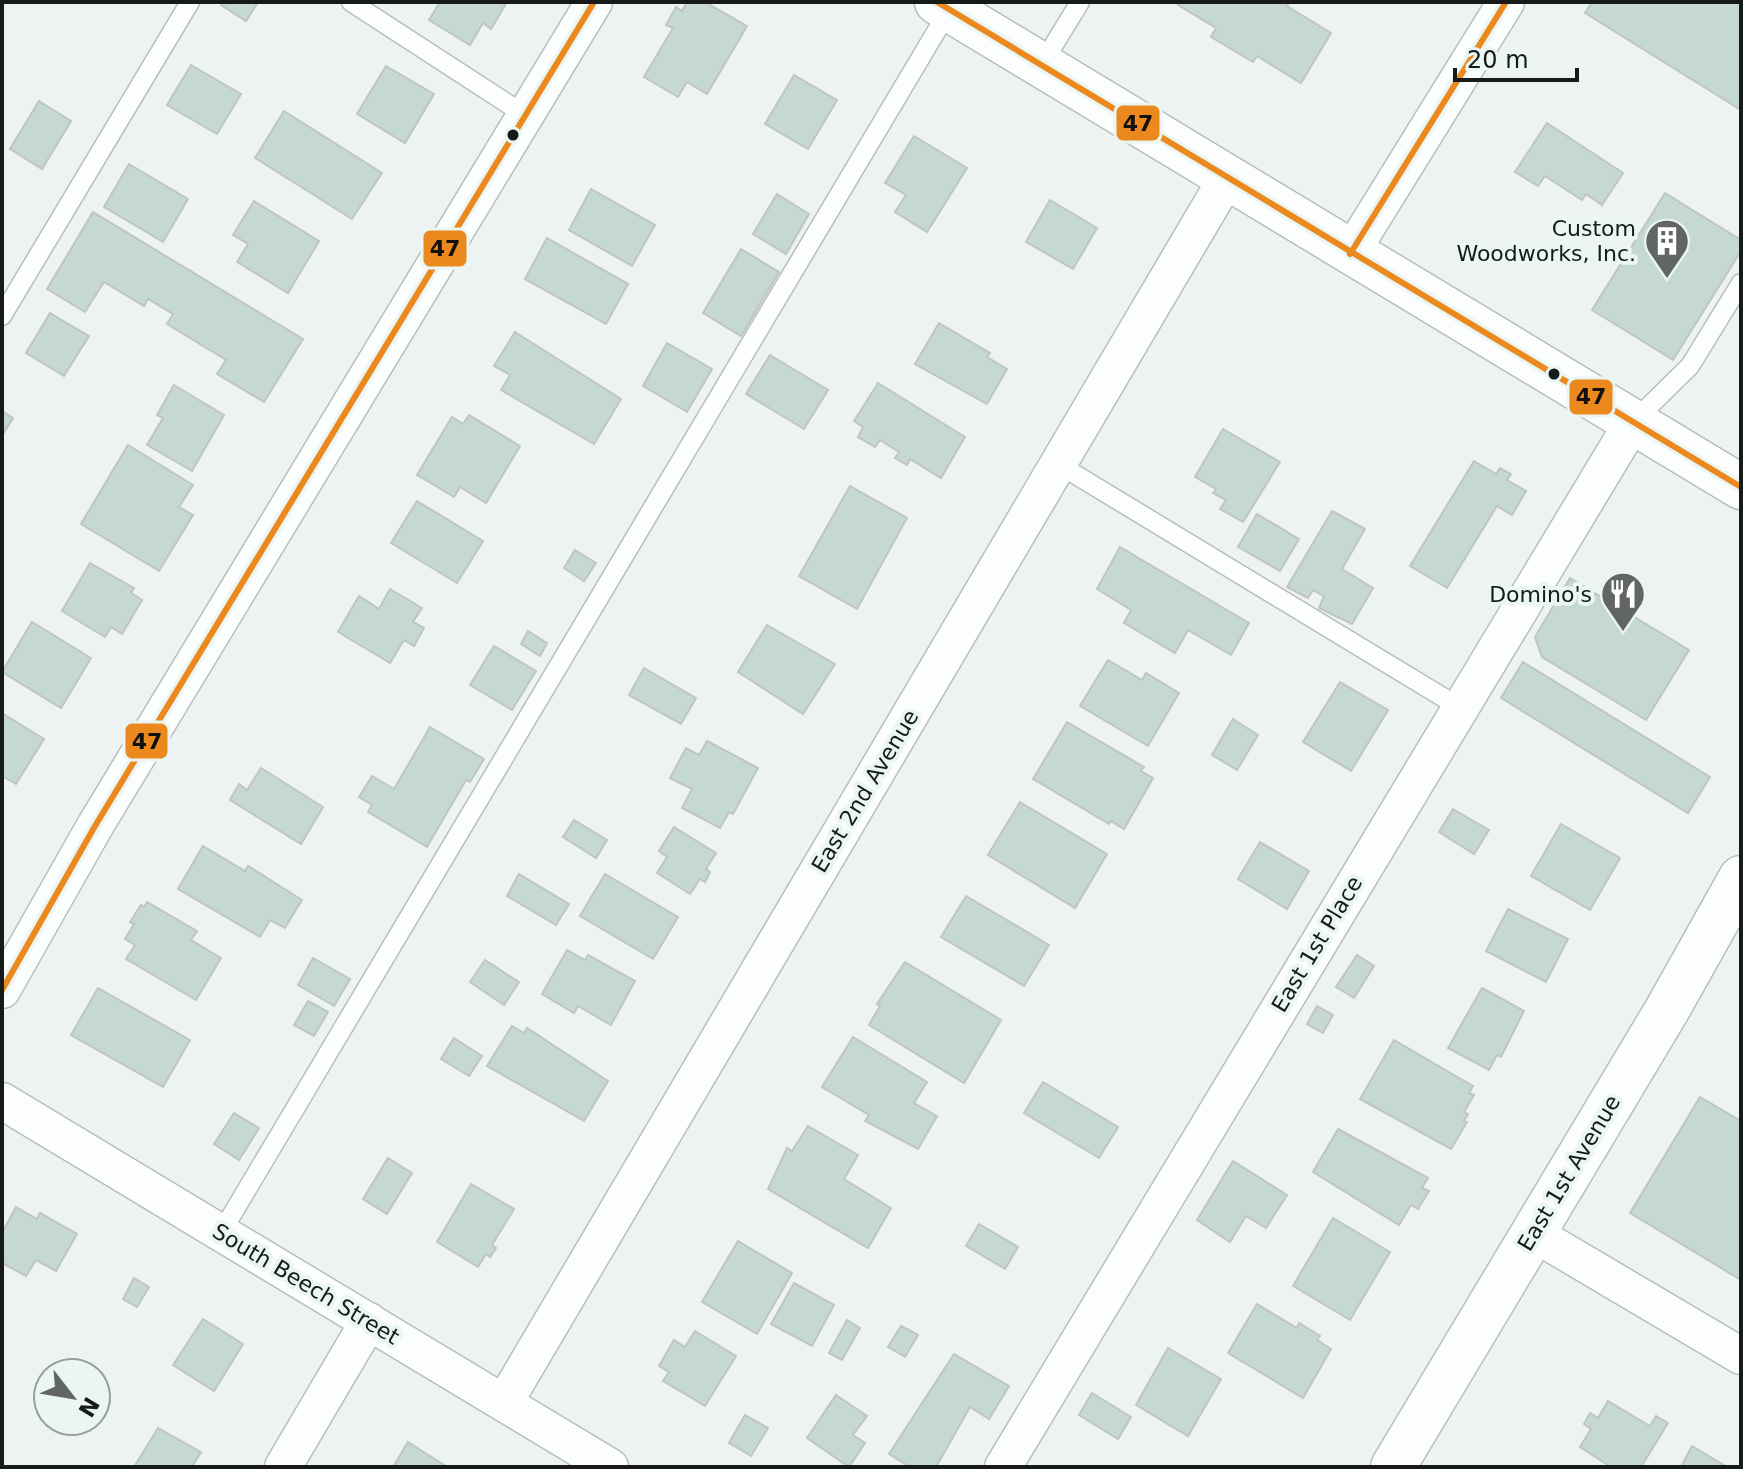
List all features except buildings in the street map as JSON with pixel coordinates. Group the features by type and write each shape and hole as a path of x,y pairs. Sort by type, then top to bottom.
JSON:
{"main road":[{"path":"943,6 1741,487"},
{"name":"East 1st Avenue","path":"1393,1467 1741,878"}],"street":[{"path":"2,990 95,826 594,2"},
{"path":"1350,254 1506,2"},
{"name":"East 2nd Avenue","path":"504,1403 1227,178"},
{"name":"East 1st Place","path":"1003,1467 1633,422"},
{"name":"South Beech Street","path":"2,1101 610,1467"},
{"path":"1533,1233 1741,1356"},
{"path":"283,1467 369,1321"}],"lane":[{"path":"2,316 190,2"},
{"path":"351,2 525,115"},
{"path":"1041,66 1080,2"},
{"path":"221,1233 943,6"},
{"path":"1633,422 1690,366 1741,283"},
{"path":"1058,464 1459,707"}],"transit line":[{"name":"47","path":"2,990 95,826 594,2"},
{"name":"47","path":"937,2 1741,487"},
{"name":"47","path":"1350,254 1506,2"}],"place":[{"name":"Custom Woodworks, Inc.","path":"1667,280"},
{"name":"Domino's","path":"1623,633"}]}
